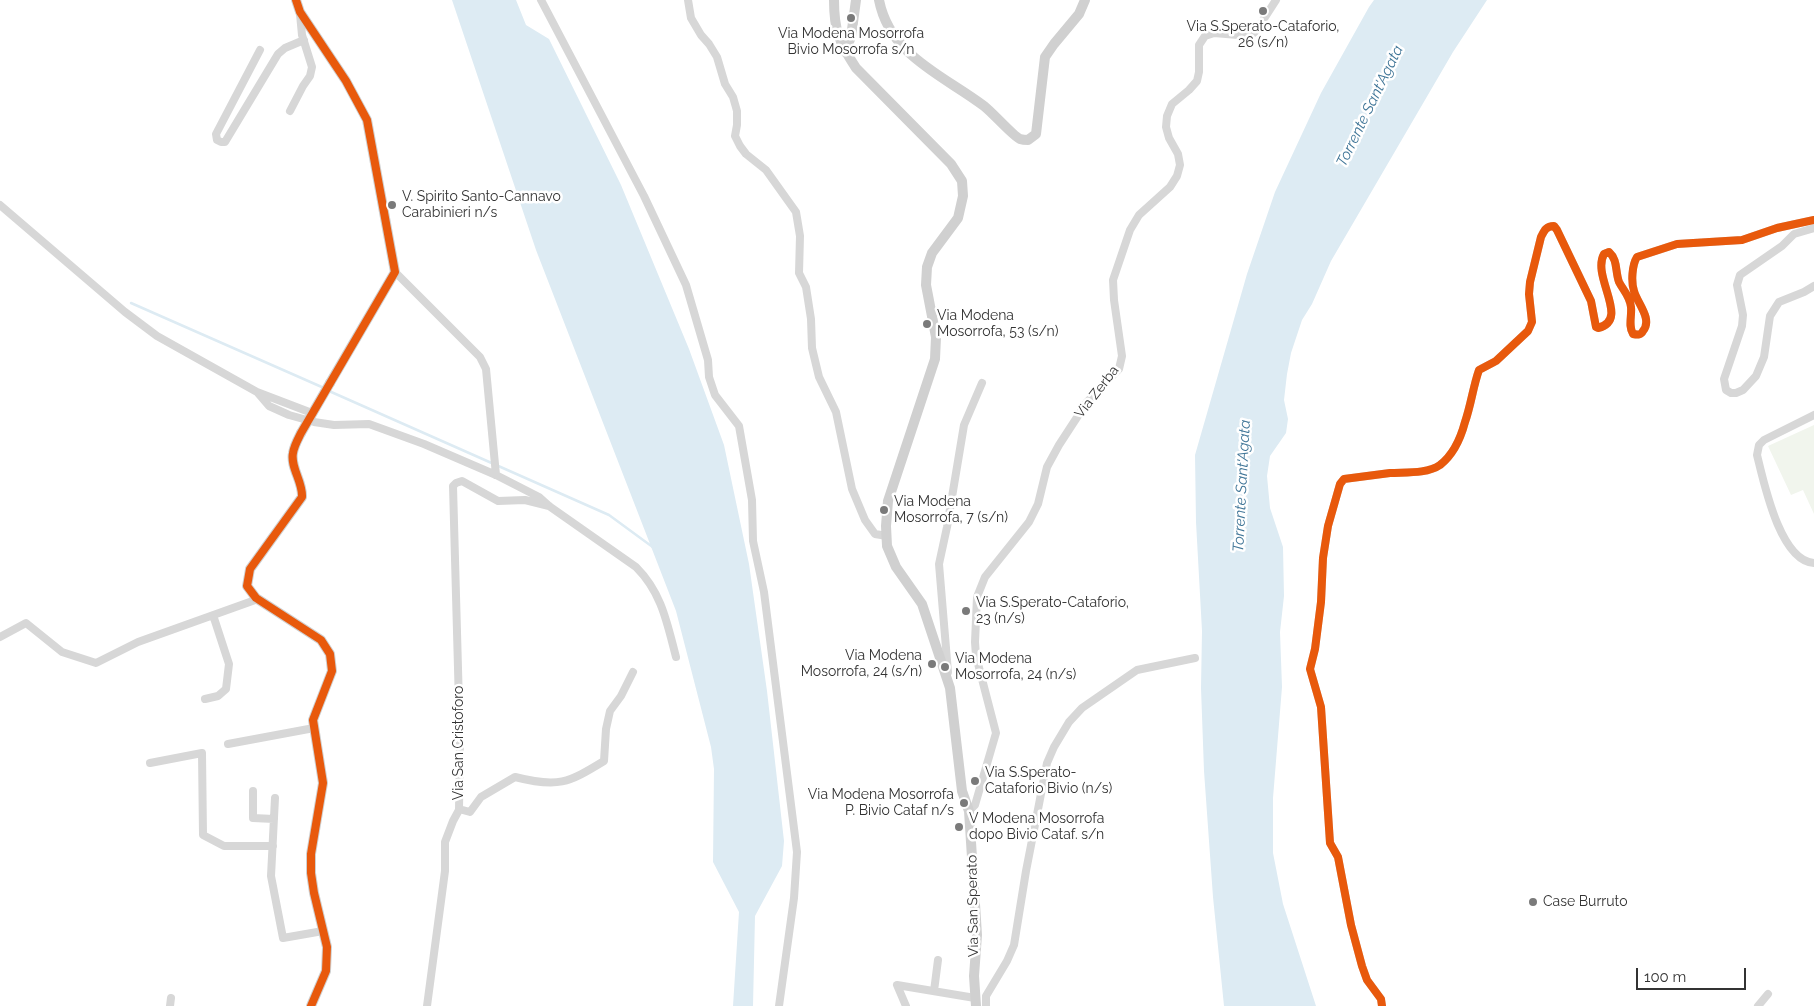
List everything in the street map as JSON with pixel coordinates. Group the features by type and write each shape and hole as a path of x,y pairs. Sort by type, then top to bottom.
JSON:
{"street":[{"path":"290,111 310,76 312,67 304,40 300,12 296,0"},
{"path":"541,0 644,196 686,285 708,360 708,377 715,395 739,426 752,500 754,542 764,592 797,852 794,898 779,1006"},
{"path":"688,0 691,18 701,36 717,56 725,84 733,97 737,111 735,136 740,146 746,154 766,170 796,212 800,236 799,273 806,287 811,319 812,348 819,377 836,412 852,489 865,520 875,534 887,536"},
{"name":"Via San Sperato","path":"834,0 836,33 845,52 856,68 951,164 962,180 963,196 958,218 932,253 926,267 926,285 936,337 935,358 888,501 887,546 896,567 922,604 949,687 962,791 969,811 977,935 974,976 975,1002"},
{"path":"845,52 852,37 856,0"},
{"path":"879,0 881,13 887,28 904,48 926,68 984,106 1019,139 1028,140 1036,134 1045,57 1080,14 1085,0"},
{"name":"Via Zerba","path":"969,811 975,805 996,732 976,656 977,598 985,577 1029,522 1038,504 1047,467 1059,445 1088,402 1119,369 1122,356 1113,280 1130,230 1139,215 1170,187 1177,176 1180,165 1178,154 1169,138 1166,127 1167,116 1172,104 1197,81 1199,45 1205,36 1214,33 1250,36 1256,31 1276,0"},
{"path":"300,12 351,90 367,120 395,272 480,357 486,369 495,472"},
{"path":"260,50 216,134 217,140 221,142 225,142 278,54 285,48 304,40"},
{"path":"0,205 125,312 157,336 257,392 312,413"},
{"path":"1382,1006 1381,999 1367,980 1362,966 1351,925 1338,857 1330,843 1321,707 1310,669 1315,649 1321,602 1323,558 1328,526 1340,484 1344,479 1405,473 1431,468 1439,466 1447,458 1462,433 1478,370 1496,360 1520,340 1528,331 1532,322 1529,294 1530,282 1541,237 1544,230 1550,226 1554,226 1557,230 1591,301 1594,323 1598,328 1606,325 1613,312 1604,288 1601,259 1608,252 1613,256 1619,281 1632,306 1630,330 1633,334 1637,335 1646,328 1646,315 1633,290 1634,262 1637,257 1677,244 1742,240 1777,228 1814,220"},
{"path":"1814,228 1794,234 1782,246 1740,275 1737,285 1743,315 1742,326 1724,379 1726,390 1731,393 1743,390 1756,376 1764,357 1770,316 1779,302 1814,286"},
{"path":"311,1006 326,971 328,947 314,893 311,854 323,783 313,720 332,670 330,654 321,640 258,598 247,586 250,568 302,497 302,490 293,463 292,453 301,433 395,272"},
{"path":"949,687 939,564 964,425 982,383"},
{"path":"257,392 269,406 289,415 334,425 369,424 495,472 539,497 549,506 636,566 645,576 661,603 676,657"},
{"path":"1814,416 1764,440 1759,445 1757,455 1773,516 1792,550 1802,560 1814,563"},
{"name":"Via San Cristoforo","path":"427,1006 445,871 445,842 459,809 458,676 452,494 456,483 462,481 498,501 525,500 549,506"},
{"path":"0,637 26,623 62,652 96,663 138,642 258,598"},
{"path":"205,698 218,696 226,689 229,664 213,615"},
{"path":"986,1006 986,996 1007,961 1014,945 1038,803 1047,763 1054,746 1069,722 1082,708 1137,670 1195,658"},
{"path":"459,809 470,812 481,797 515,777 539,783 559,782 576,778 604,760 606,729 610,711 621,696 633,672"},
{"path":"228,744 314,728"},
{"path":"150,763 202,753 203,836 224,846 273,846"},
{"path":"254,791 253,818 274,819"},
{"path":"275,798 271,876 282,938 323,931"},
{"path":"934,991 938,960"},
{"path":"906,1006 897,985 934,991 975,1002"},
{"path":"1758,1006 1768,994"}],"shaded area":[{"path":"1814,425 1814,514 1803,490 1791,495 1768,446"}],"water":[{"path":"452,0 516,0 526,25 549,39 621,185 689,349 724,445 749,564 767,691 784,841 782,866 755,916 753,1006 733,1006 739,912 713,862 714,769 711,747 676,611 536,250"},
{"name":"Torrente Sant'Agata","path":"1374,0 1487,0 1453,52 1331,261 1312,304 1302,320 1291,353 1284,400 1288,419 1286,433 1270,456 1267,476 1270,508 1283,547 1284,596 1280,632 1282,687 1273,798 1273,853 1283,904 1316,1006 1224,1006 1213,897 1204,771 1201,688 1202,631 1196,522 1195,455 1247,274 1275,192 1321,93"}],"waterway":[{"path":"131,303 324,388"},
{"path":"329,391 609,515 654,548"}],"cycle path":[{"path":"296,0 300,12 346,81 367,120 395,272 297,440 293,464 301,486 302,497 250,569 247,586 256,598 321,640 330,654 332,671 313,720 323,783 311,854 311,873 327,947 326,971 311,1006"},
{"path":"1382,1006 1381,999 1367,980 1362,966 1351,925 1338,857 1330,843 1321,707 1310,669 1315,649 1321,602 1323,558 1328,526 1340,484 1344,479 1429,470 1445,461 1459,440 1479,370 1496,361 1528,331 1532,322 1529,294 1530,282 1541,237 1547,228 1554,226 1557,230 1591,301 1596,327 1598,328 1607,323 1611,316 1611,307 1601,263 1604,254 1609,252 1612,255 1619,282 1630,303 1632,331 1633,334 1638,335 1646,326 1646,321 1633,287 1633,269 1637,257 1677,244 1742,240 1777,228 1814,220"}],"place":[{"name":"Via S.Sperato-Cataforio, 26 (s/n)","path":"1263,11"},
{"name":"Via Modena Mosorrofa Bivio Mosorrofa s/n","path":"851,18"},
{"name":"V. Spirito Santo-Cannavo Carabinieri n/s","path":"392,205"},
{"name":"Via Modena Mosorrofa, 53 (s/n)","path":"927,324"},
{"name":"Via Modena Mosorrofa, 7 (s/n)","path":"884,510"},
{"name":"Via S.Sperato-Cataforio, 23 (n/s)","path":"966,611"},
{"name":"Via Modena Mosorrofa, 24 (s/n)","path":"932,664"},
{"name":"Via Modena Mosorrofa, 24 (n/s)","path":"945,667"},
{"name":"Via S.Sperato- Cataforio Bivio (n/s)","path":"975,781"},
{"name":"Via Modena Mosorrofa P. Bivio Cataf n/s","path":"964,803"},
{"name":"V Modena Mosorrofa dopo Bivio Cataf. s/n","path":"959,827"},
{"name":"Case Burruto","path":"1533,902"}]}
